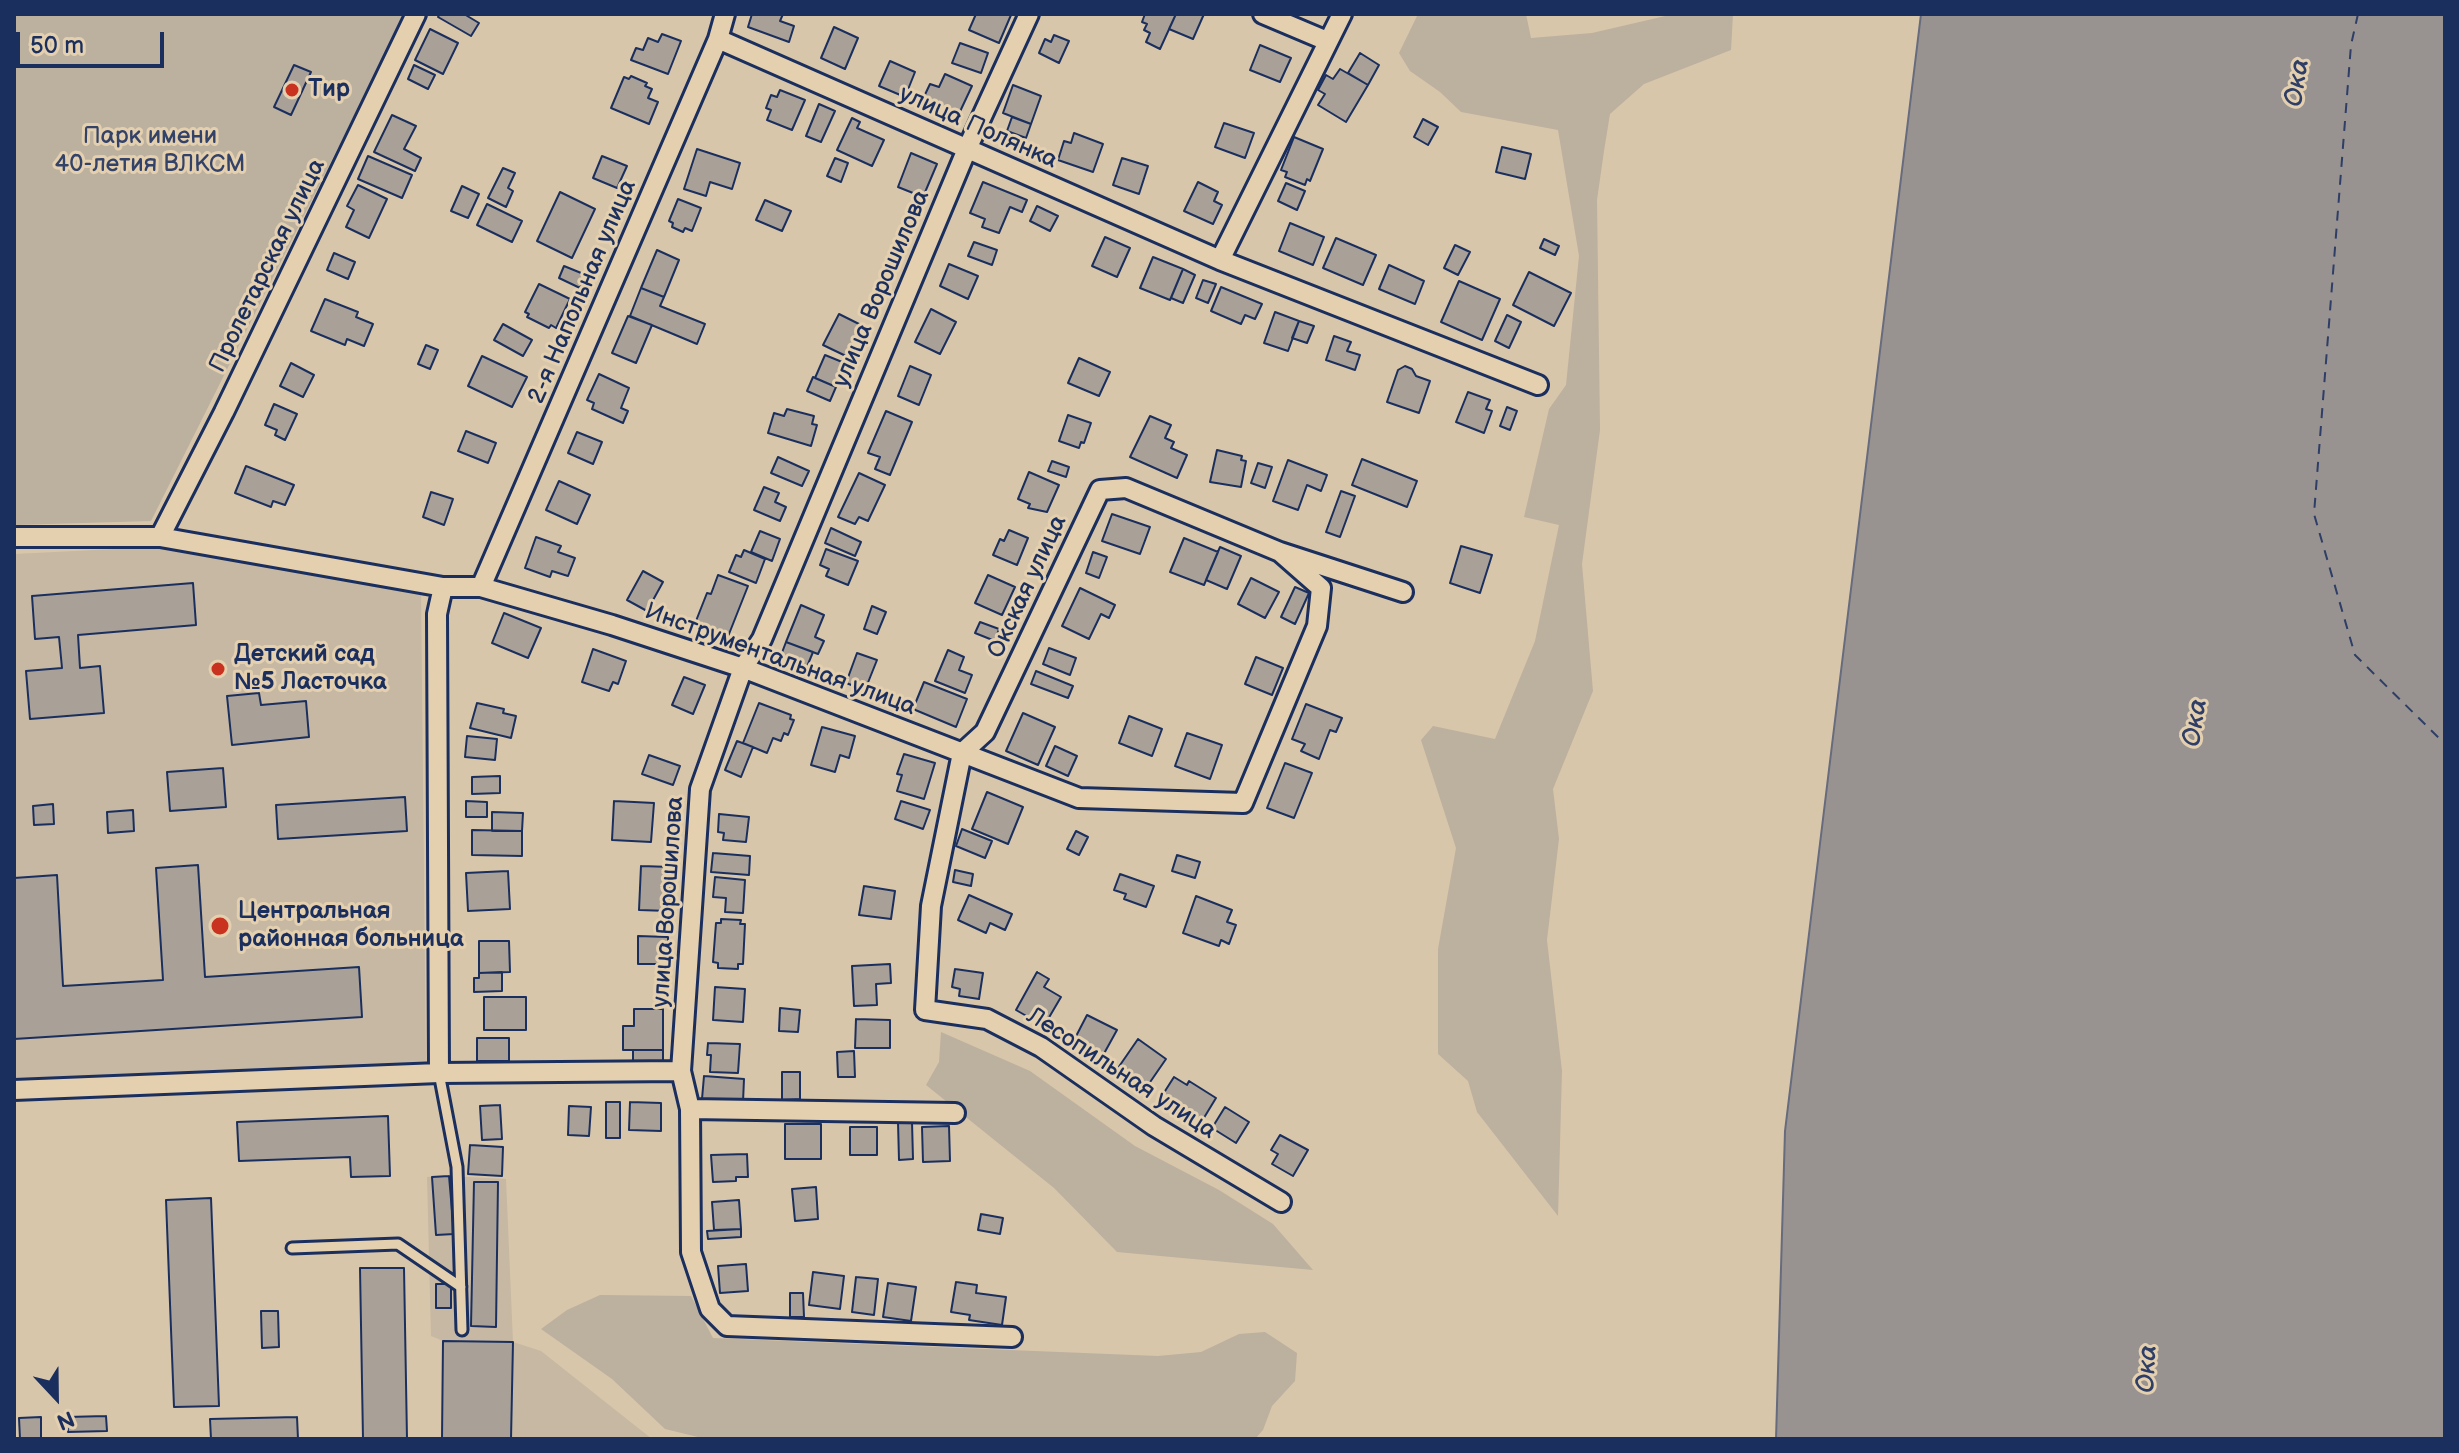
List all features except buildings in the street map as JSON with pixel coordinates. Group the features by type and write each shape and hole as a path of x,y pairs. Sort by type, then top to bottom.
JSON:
{"street":[{"name":"Пролетарская улица","path":"160,537 231,398 416,14"},
{"name":"2-я Напольная улица","path":"481,587 718,39 725,14"},
{"name":"улица Ворошилова","path":"1012,1337 727,1326 710,1309 691,1252 690,1109 681,1071 700,789 743,668 762,639 967,149 1029,14"},
{"path":"1263,14 1327,41"},
{"path":"1220,260 1342,14"},
{"name":"улица Полянка","path":"718,39 1220,260 1538,385"},
{"name":"Окская улица","path":"962,753 985,732 1100,490 1126,488 1280,552 1403,592"},
{"name":"Инструментальная улица","path":"14,537 160,537 443,587 481,587 743,668 1079,798 1243,803 1317,626 1321,588 1280,552"},
{"path":"439,1073 437,614 443,587"},
{"name":"Лесопильная улица","path":"962,753 931,906 925,1010 987,1019 1041,1047 1154,1126 1281,1202"},
{"path":"14,1090 439,1073 681,1071"},
{"path":"690,1109 955,1113"}],"lane":[{"path":"439,1073 457,1167 462,1330"},
{"path":"292,1248 398,1244 461,1287"}],"shaded area":[{"name":"Центральная районная больница","path":"156,547 421,589 426,1067 14,1081 14,554"},
{"path":"427,1177 506,1179 513,1342 541,1351 652,1439 442,1439 443,1341 431,1336"}],"green space":[{"name":"Парк имени 40-летия ВЛКСМ","path":"14,14 405,14 151,521 14,525"},
{"path":"1418,14 1526,14 1531,38 1592,33 1674,14 1733,14 1731,50 1644,84 1610,114 1604,151 1597,200 1600,430 1582,564 1593,691 1553,789 1559,839 1547,940 1562,1071 1558,1216 1477,1112 1468,1081 1438,1054 1438,949 1456,848 1421,740 1433,726 1495,739 1535,641 1559,525 1524,517 1549,409 1566,385 1579,256 1558,130 1461,112 1440,92 1410,71 1399,53"},
{"path":"941,1032 1030,1071 1135,1146 1219,1190 1273,1224 1313,1270 1117,1252 1054,1188 926,1085 939,1062"},
{"path":"600,1295 691,1296 713,1338 1158,1356 1201,1352 1239,1334 1265,1332 1297,1353 1295,1381 1272,1406 1263,1430 1255,1439 706,1439 665,1429 612,1379 541,1329 567,1310"}],"water":[{"name":"Ока","path":"1921,14 2445,14 2445,1439 1776,1439 1785,1131"}],"ferry route":[{"path":"2358,14 2351,45 2314,514 2355,655 2445,744"}],"place":[{"name":"Тир","path":"292,90"},
{"name":"Детский сад №5 Ласточка","path":"218,669"},
{"name":"Центральная районная больница","path":"220,926"}]}
